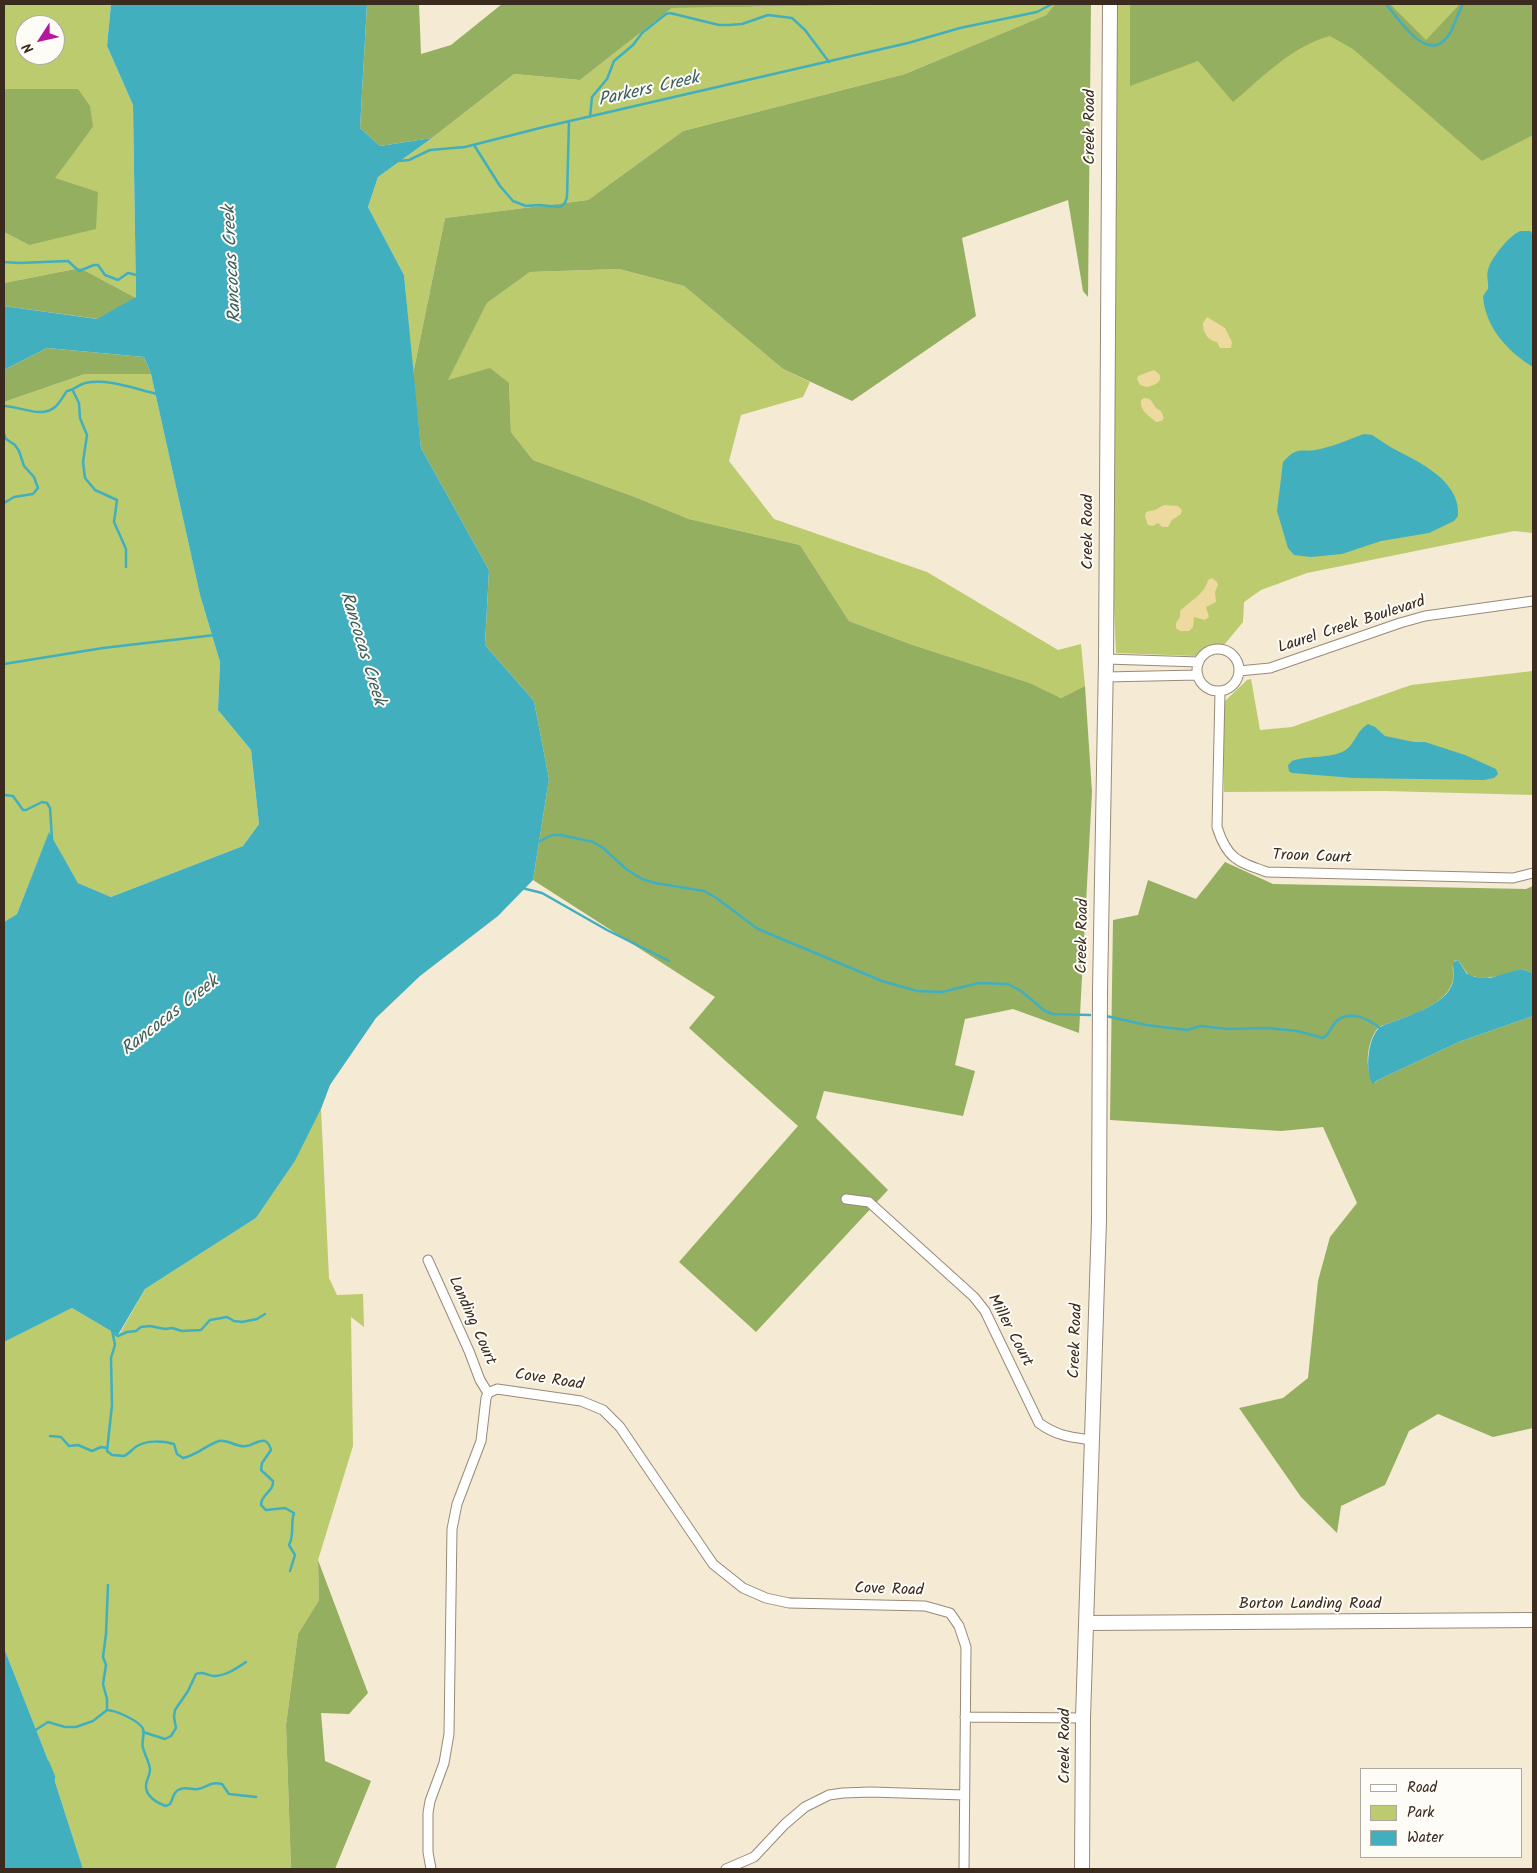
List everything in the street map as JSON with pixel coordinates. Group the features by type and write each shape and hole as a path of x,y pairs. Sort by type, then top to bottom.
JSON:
{"main road":[{"name":"Creek Road","path":"1082,1869 1083,1718 1099,1220 1100,981 1106,677 1110,4"},
{"name":"Borton Landing Road","path":"1086,1623 1533,1620"}],"street":[{"name":"Laurel Creek Boulevard","path":"1239,671 1270,668 1425,616 1533,601"},
{"path":"1222,650 1235,657 1239,665 1239,671 1236,682 1232,686 1220,691 1207,688 1201,682 1198,675 1199,662 1209,651 1222,650"},
{"path":"1106,658 1199,662"},
{"path":"1106,677 1198,675"},
{"name":"Troon Court","path":"1220,691 1218,827 1222,843 1241,863 1267,872 1513,878 1533,873"},
{"name":"Miller Court","path":"846,1199 869,1202 974,1297 985,1311 1032,1412 1039,1423 1051,1432 1061,1436 1091,1440"},
{"name":"Landing Court","path":"428,1260 480,1380 488,1393"},
{"name":"Cove Road","path":"488,1393 497,1389 517,1391 581,1401 604,1410 620,1427 713,1564 743,1588 766,1598 789,1603 925,1606 950,1613 959,1626 966,1647 964,1869"},
{"path":"431,1869 428,1852 428,1813 430,1801 444,1763 449,1734 452,1529 457,1504 481,1441 488,1393"},
{"path":"964,1717 1083,1718"},
{"path":"726,1869 754,1857 785,1824 805,1807 829,1795 871,1792 964,1794"}],"green space":[{"path":"4,4 111,4 107,46 133,105 136,298 80,268 4,283 4,232 29,245 54,178 93,127 6,89 4,90"},
{"path":"367,4 419,4 421,54 451,45 502,4 937,4 672,8 580,80 514,74 432,138 380,146 360,128"},
{"path":"1055,4 1046,15 905,74 683,131 588,200 445,218 413,374 404,275 368,207 378,177 432,138 514,74 580,80 672,8"},
{"path":"1055,4 1091,4 1088,297 1083,291 1068,200 962,238 976,316 852,401 783,369 684,286 619,269 530,272 487,303 448,380 490,368 509,383 511,432 533,460 689,519 800,545 849,621 910,644 1030,683 1061,698 1085,686 1092,792 1079,1033 1013,1009 965,1019 955,1065 975,1071 963,1116 824,1091 816,1118 888,1190 756,1332 679,1262 798,1126 689,1028 715,997 533,880 549,779 534,701 485,645 489,570 421,448 413,374 445,218 588,200 683,131 905,74 1046,15"},
{"path":"1117,4 1533,4 1533,533 1514,531 1307,573 1261,590 1244,602 1243,622 1224,645 1212,646 1195,656 1116,653 1107,447"},
{"path":"1130,4 1390,4 1426,40 1460,4 1533,4 1533,135 1482,161 1353,49 1330,36 1316,40 1278,63 1233,102 1198,61 1130,86"},
{"path":"78,89 90,106 93,127 55,178 98,192 96,229 29,245 4,232 4,90"},
{"path":"80,268 136,298 98,319 4,306 4,283"},
{"path":"619,269 684,286 783,369 810,382 803,397 741,415 729,461 774,519 927,572 1058,650 1081,644 1085,686 1061,698 1030,683 910,644 849,621 800,545 689,519 533,460 511,432 509,383 447,381 487,303 530,272"},
{"path":"47,348 144,357 151,374 85,374 4,402 4,370"},
{"path":"85,374 151,374 200,595 220,662 218,710 251,750 259,824 243,846 111,897 78,883 49,833 17,914 4,922 4,402"},
{"path":"1533,671 1533,795 1385,791 1224,792 1224,702 1247,680 1251,679 1260,730 1292,727 1411,685"},
{"path":"1225,862 1273,884 1526,889 1533,886 1533,973 1521,969 1505,975 1486,978 1469,976 1458,960 1454,961 1452,984 1440,1000 1409,1016 1379,1027 1369,1047 1368,1063 1371,1078 1375,1083 1459,1042 1533,1016 1533,1428 1493,1437 1438,1414 1409,1431 1385,1485 1341,1506 1337,1533 1301,1497 1239,1408 1283,1398 1308,1378 1318,1281 1330,1237 1357,1203 1323,1127 1281,1131 1110,1120 1113,920 1138,915 1148,880 1196,899"},
{"path":"321,1109 329,1278 337,1295 363,1294 364,1327 351,1317 353,1446 318,1560 319,1600 298,1634 286,1725 291,1869 83,1869 48,1760 4,1648 4,1342 72,1308 119,1335 145,1289 256,1218 295,1161"},
{"path":"318,1560 368,1693 349,1714 321,1713 325,1761 371,1781 335,1869 291,1869 286,1725 298,1634 319,1600"}],"sand":[{"path":"1207,317 1225,328 1232,342 1231,348 1220,348 1217,342 1211,340 1206,335 1203,323"},
{"path":"1154,370 1160,375 1159,382 1147,387 1140,385 1137,379 1138,376"},
{"path":"1144,398 1150,399 1156,408 1161,411 1164,418 1162,421 1156,422 1143,410 1141,400"},
{"path":"1164,505 1178,506 1182,510 1181,514 1172,520 1168,527 1162,527 1158,523 1153,526 1148,525 1145,516 1146,512"},
{"path":"1212,578 1218,585 1215,592 1216,602 1206,607 1209,617 1205,620 1194,617 1193,627 1189,631 1180,631 1176,628 1176,623 1180,617 1180,611 1200,594 1208,580"}],"water":[{"name":"Rancocas Creek","path":"111,4 367,4 360,128 380,146 432,138 378,177 368,207 404,275 421,448 489,570 485,645 534,701 549,779 533,880 498,916 420,976 376,1018 330,1085 321,1109 295,1161 256,1218 145,1289 118,1335 72,1308 4,1342 4,922 17,914 49,832 78,883 111,897 243,846 259,824 251,750 218,710 220,662 200,595 151,374 144,357 47,348 4,370 4,306 97,319 136,297 133,105 107,46"},
{"path":"1520,231 1530,231 1533,234 1533,367 1515,354 1499,338 1488,318 1483,296 1488,289 1487,272 1490,265 1506,242"},
{"path":"1364,434 1372,435 1435,473 1452,492 1457,503 1458,516 1454,521 1429,533 1381,541 1342,554 1311,557 1294,555 1288,548 1277,511 1283,462 1295,452 1312,451 1328,447"},
{"path":"1368,724 1375,727 1385,736 1414,742 1425,742 1465,755 1496,769 1498,774 1494,778 1484,780 1353,778 1292,773 1289,771 1288,765 1292,761 1332,755 1344,751"},
{"path":"1458,960 1467,974 1475,977 1490,978 1521,969 1533,973 1533,1016 1459,1042 1373,1084 1370,1078 1368,1062 1373,1036 1377,1030 1382,1026 1423,1010 1442,998 1453,982 1453,962"},
{"path":"4,1648 48,1760 83,1869 4,1869"}],"waterway":[{"name":"Parkers Creek","path":"399,161 409,160 430,150 465,147 908,43 960,28 1037,12 1052,4"},
{"name":"Parkers Creek","path":"1386,4 1415,38 1433,45 1442,42 1450,33 1463,4"},
{"path":"590,117 592,97 607,79 614,61 633,45 642,33 666,14 670,13 719,25 742,24 768,15 792,18 805,30 829,62"},
{"path":"474,145 500,186 513,201 526,206 560,207 565,203 567,197 569,121"},
{"path":"4,262 68,261 79,271 98,265 105,275 118,280 128,273 137,275"},
{"path":"4,406 44,412 57,405 67,391 85,383 94,382 121,385 157,394"},
{"path":"73,391 79,403 80,418 87,435 83,462 85,478 95,490 117,500 114,522 126,549 126,567"},
{"path":"4,434 6,439 15,445 19,451 24,466 34,477 38,488 33,494 14,497 4,503"},
{"path":"4,664 103,648 215,635"},
{"path":"4,795 13,796 23,810 42,802 47,803 50,808 52,838"},
{"path":"537,840 540,841 552,835 561,835 593,842 602,847 626,869 642,879 704,891 758,929 882,981 917,991 942,992 979,983 1008,984 1021,991 1045,1011 1053,1014 1090,1015"},
{"path":"522,888 542,893 607,930 669,961"},
{"path":"1106,1016 1146,1025 1187,1030 1200,1026 1228,1029 1268,1028 1297,1031 1323,1038 1335,1023 1346,1016 1365,1019 1381,1029"},
{"path":"113,1333 118,1336 136,1331 141,1327 150,1326 182,1331 201,1330 210,1320 227,1317 234,1321 242,1322 257,1319 265,1314"},
{"path":"112,1330 115,1345 111,1358 112,1405 107,1451 112,1455 124,1456 141,1444 160,1442 174,1444 177,1454 183,1458 219,1441 242,1446 248,1446 260,1441 266,1442 271,1450 262,1463 261,1470 273,1481 273,1485 263,1498 261,1505 266,1510 285,1508 294,1513 292,1537 289,1545 295,1555 290,1571"},
{"path":"50,1436 61,1437 69,1446 78,1445 92,1451 101,1447 107,1448"},
{"path":"107,1710 107,1699 103,1684 106,1665 103,1657 108,1585"},
{"path":"143,1732 165,1739 171,1736 176,1728 175,1710 188,1691 196,1674 220,1675 232,1671 246,1662"},
{"path":"34,1731 48,1722 65,1727 76,1727 93,1721 107,1710 116,1712 132,1719 143,1729 143,1746 150,1770 146,1789 147,1793 155,1801 166,1806 170,1804 178,1790 183,1788 198,1789 215,1783 222,1784 229,1794 256,1797"},
{"path":"48,1762 54,1777 53,1782"}]}
